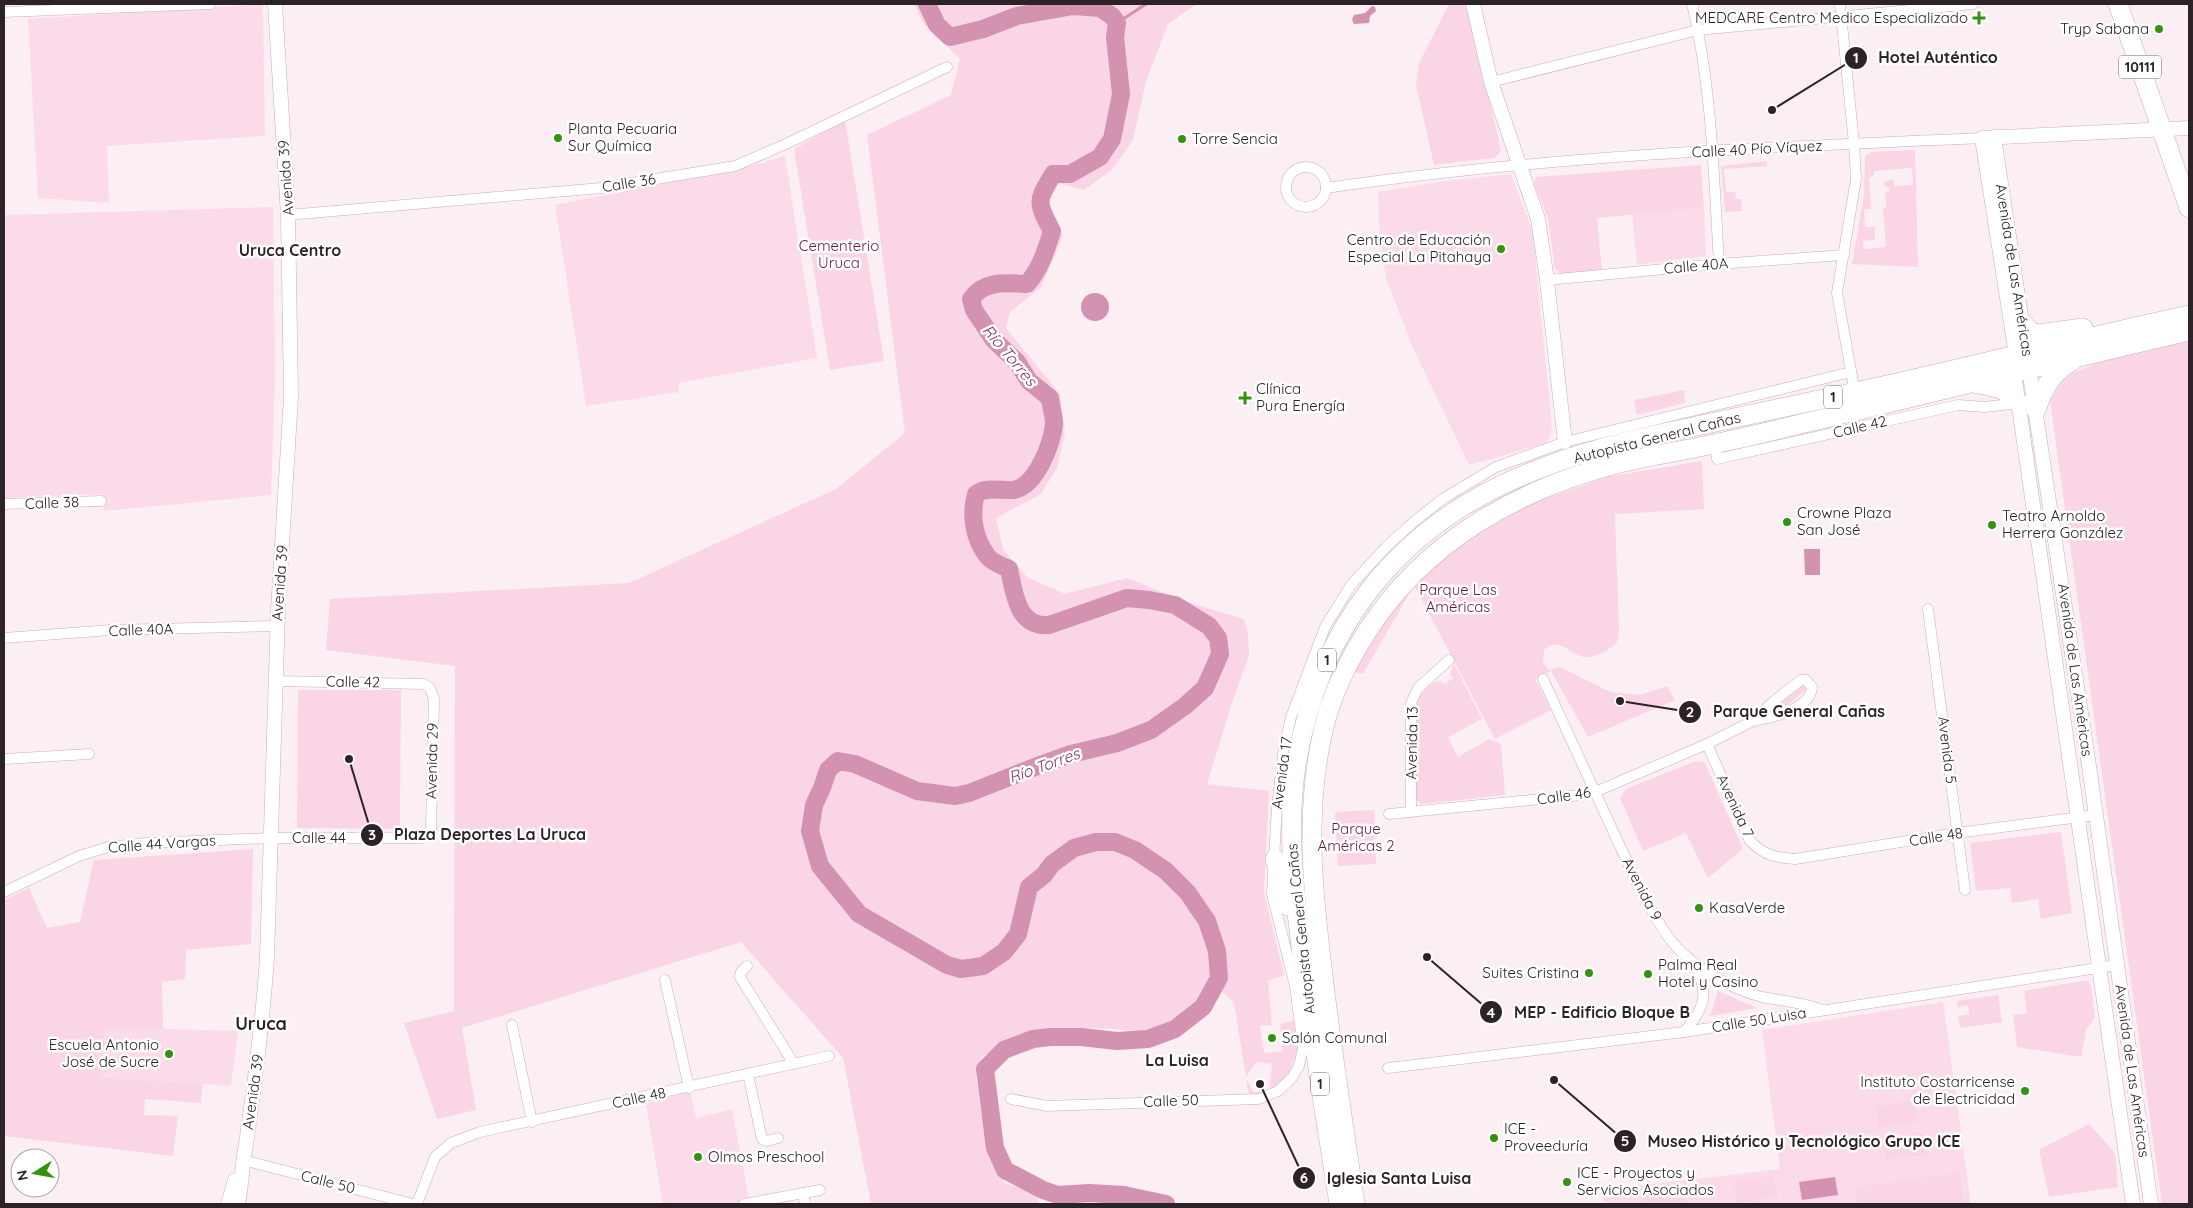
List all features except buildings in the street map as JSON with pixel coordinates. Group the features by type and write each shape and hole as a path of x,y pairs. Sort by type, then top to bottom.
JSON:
{"highway":[{"name":"10111","path":"2118,4 2189,208"},
{"path":"2022,322 2032,332 2046,334 2151,315 2165,320"},
{"name":"1","path":"2022,362 2165,320 2189,315"},
{"name":"1","path":"2022,362 2075,359 2189,331"},
{"path":"2036,410 2044,386 2063,366 2075,359"},
{"name":"Autopista General Cañas","path":"1355,1204 1328,1022 1312,888 1311,844 1314,796 1323,731 1338,685 1354,652 1379,612 1400,586 1443,546 1479,520 1526,495 1615,464 1715,444 1971,384 2022,362"},
{"name":"Autopista General Cañas","path":"1339,1204 1296,912 1292,844 1296,767 1306,722 1332,646 1360,600 1383,571 1410,544 1446,516 1496,487 1526,473 1601,449 1650,436 1855,392 2022,362"},
{"path":"1971,384 1995,388 2014,396 2019,403"},
{"path":"1275,859 1303,963"}],"main road":[{"name":"Avenida 39","path":"226,1204 237,1186 243,1160 264,1013 278,626 291,396 288,215 275,4"},
{"path":"1473,4 1491,82 1538,219 1547,280 1565,442"},
{"name":"Calle 40 Pío Víquez","path":"1988,137 2189,128"},
{"name":"Avenida de Las Américas","path":"1988,137 2022,322 2019,403 2133,1204"},
{"name":"Avenida de Las Américas","path":"1988,137 2022,362 2036,410 2151,1204"},
{"path":"237,1186 239,1204"}],"street":[{"path":"4,12 210,4"},
{"path":"1692,4 1698,30 1712,151 1719,264"},
{"path":"1840,4 1856,179 1837,293 1855,392"},
{"path":"1491,82 1698,30 1973,4"},
{"name":"Calle 36","path":"288,215 601,188 735,166 788,143 947,67"},
{"name":"Calle 40 Pío Víquez","path":"1326,188 1380,180 1519,166 1712,151 1988,137"},
{"path":"1310,167 1320,172 1326,188 1321,200 1310,207 1303,208 1292,202 1288,197 1285,184 1292,172 1297,168 1310,167"},
{"name":"Calle 40A","path":"1547,280 1719,264 1844,255"},
{"name":"Avenida 17","path":"1303,1048 1295,986 1272,894 1278,798 1284,747 1291,717 1325,627 1351,585 1404,530 1444,498 1496,467 1565,442 1851,372"},
{"name":"Calle 42","path":"1715,444 1717,459 1958,404 1985,407 2019,403"},
{"name":"Calle 38","path":"4,504 101,501"},
{"name":"Avenida 5","path":"1928,609 1965,890"},
{"name":"Calle 40A","path":"4,638 111,630 278,626"},
{"name":"Avenida 13","path":"1411,812 1411,703 1422,684 1449,660"},
{"name":"Avenida 9","path":"1543,679 1652,911 1670,939 1692,960 1713,976 1738,989 1762,997 1806,1003 1824,1011"},
{"name":"Calle 46","path":"1389,814 1582,795 1595,792 1707,744 1754,721 1788,713 1812,692 1812,687 1806,680 1796,683 1754,721"},
{"name":"Calle 42","path":"276,681 424,684 430,688"},
{"name":"Avenida 29","path":"427,835 431,830 434,698 430,688"},
{"name":"Avenida 7","path":"1707,744 1750,841 1760,851 1775,858"},
{"path":"4,759 89,754"},
{"name":"Calle 48","path":"1775,858 1795,859 1958,833 2096,815"},
{"name":"Calle 44","path":"270,838 422,838 427,835"},
{"name":"Calle 44 Vargas","path":"4,892 80,856 108,847 146,842 270,838"},
{"path":"1684,1032 1697,1017 1704,994 1703,982 1692,960"},
{"path":"2099,968 2117,965"},
{"path":"747,966 741,972 740,977 794,1064"},
{"name":"Calle 50 Luisa","path":"1388,1068 1684,1032 2099,968"},
{"path":"665,980 689,1088"},
{"path":"512,1025 532,1122"},
{"name":"Calle 50","path":"1011,1099 1047,1106 1260,1098 1278,1091 1292,1078 1299,1066 1303,1048"},
{"name":"Calle 48","path":"415,1204 435,1158 451,1143 480,1132 829,1056"},
{"path":"748,1074 762,1139 778,1138"},
{"name":"Calle 50","path":"243,1160 415,1204"},
{"path":"744,1204 820,1190"},
{"path":"803,1193 805,1204"}],"shaded area":[{"path":"263,4 265,136 107,146 109,203 38,198 28,19"},
{"path":"1372,6 1375,7 1376,11 1370,16 1369,23 1354,24 1352,20 1354,15 1365,13"},
{"path":"785,156 817,358 678,383 679,392 586,406 555,205 755,165"},
{"path":"1511,174 1533,232 1552,428 1549,439 1543,444 1469,465 1413,348 1386,278 1380,240 1378,192 1437,182"},
{"path":"273,207 275,380 271,495 104,511 102,494 4,498 4,215"},
{"path":"1704,208 1706,256 1637,265 1632,214"},
{"path":"1095,293 1105,297 1109,307 1105,317 1095,321 1085,317 1081,307 1085,297"},
{"path":"1804,549 1820,549 1820,575 1805,575"},
{"path":"1943,1002 1971,1204 1605,1204 1603,1190 1780,1169 1762,1030"},
{"name":"Escuela Antonio José de Sucre","path":"105,1027 238,1031 231,1086 102,1077"},
{"name":"Olmos Preschool","path":"690,1092 696,1118 732,1109 750,1204 663,1204 646,1103"},
{"path":"1835,1177 1838,1195 1802,1200 1799,1182"}],"green space":[{"path":"914,4 1197,4 1168,24 1146,82 1133,140 1113,169 1084,190 1059,183 1049,202 1063,236 1041,287 1010,312 1006,328 1060,394 1065,432 1057,468 1041,494 996,518 1003,549 1027,577 1065,594 1127,578 1184,601 1244,619 1248,634 1249,656 1207,784 1269,791 1264,893 1284,975 1268,981 1272,1025 1260,1026 1264,1053 1283,1051 1280,1024 1294,1020 1297,1050 1290,1071 1270,1093 1249,1095 1246,1077 1234,1003 1209,979 1197,1002 1174,1019 1148,1032 1101,1028 1052,1029 1010,1040 981,1057 976,1076 981,1113 992,1164 1005,1183 1036,1193 1039,1204 871,1204 843,1058 741,942 462,1028 476,1110 437,1119 404,1023 454,1011 455,666 326,650 330,599 629,583 836,489 905,433 867,135 951,95 960,59 923,23","holes":["1256,1062 1272,1064 1269,1093 1253,1092 1246,1077"]},
{"path":"1449,4 1468,4 1501,151 1494,158 1434,165 1416,85 1419,63"},
{"name":"Cementerio Uruca","path":"845,120 884,361 830,370 794,149"},
{"path":"1915,150 1918,267 1852,264 1864,195 1865,156 1872,152","holes":["1912,168 1913,185 1894,186 1894,180 1884,181 1885,187 1889,187 1889,192 1885,193 1886,208 1883,208 1886,247 1864,249 1863,241 1875,240 1875,227 1865,227 1864,209 1871,209 1869,178 1874,175 1874,171"]},
{"path":"1767,161 1767,166 1724,169 1726,192 1735,192 1736,199 1741,199 1742,211 1725,212 1721,166"},
{"path":"1701,165 1704,208 1597,218 1602,271 1562,274 1555,269 1548,219 1534,183 1536,177"},
{"path":"2189,341 2189,1204 2162,1204 2050,401 2060,384 2071,375 2085,368 2121,356"},
{"path":"1684,390 1685,403 1637,415 1634,400"},
{"name":"Parque Las Américas","path":"1702,461 1704,509 1615,514 1619,631 1616,643 1591,657 1583,657 1559,645 1550,646 1544,650 1543,662 1548,670 1560,667 1611,692 1640,695 1667,686 1675,700 1588,737 1551,671 1535,679 1551,710 1495,739 1414,585 1363,674 1348,671 1411,583 1447,553 1507,514 1607,477"},
{"path":"1454,664 1482,719 1448,737 1458,757 1489,739 1501,744 1505,795 1421,804 1416,799 1414,734 1416,709 1418,701 1430,685 1440,681 1445,684 1453,678 1450,674"},
{"path":"1802,684 1807,686 1807,689 1778,713 1773,713 1773,707"},
{"path":"298,690 401,690 400,829 297,828"},
{"path":"1702,761 1705,763 1743,849 1708,878 1686,833 1643,851 1620,798 1626,789 1693,762"},
{"name":"Parque Américas 2","path":"1374,810 1376,864 1338,866 1335,812"},
{"path":"2061,832 2072,913 2041,919 2038,899 2012,903 2010,888 1976,891 1970,843"},
{"path":"253,849 251,944 186,950 185,979 162,982 163,1029 105,1027 102,1077 202,1084 201,1103 145,1099 144,1115 178,1116 173,1156 4,1136 4,900 29,888 47,928 80,922 94,860"},
{"path":"2087,981 2091,985 2095,1017 2086,1030 2081,1057 2017,1047 2013,1015 2027,1013 2024,991"},
{"path":"1718,991 1757,1008 1710,1016"},
{"path":"1998,995 2002,1022 1960,1028 1958,1016 1969,1014 1968,1005 1958,1007 1957,1001"},
{"path":"1915,1100 1918,1122 1878,1128 1876,1106"},
{"path":"2089,1124 2115,1153 2118,1187 2049,1197 2039,1150"},
{"path":"1923,1133 1926,1155 1886,1160 1883,1139"},
{"path":"1960,1172 1964,1204 1858,1204 1856,1187"},
{"path":"1774,1176 1777,1197 1737,1203 1734,1181"},
{"path":"1681,1189 1683,1204 1645,1204 1643,1194"}],"waterway":[{"name":"Río Torres","path":"927,4 937,25 950,37 983,29 1017,16 1073,6 1100,8 1112,16 1117,23 1115,37 1121,94 1112,139 1100,157 1070,174 1053,174 1041,196 1040,202 1043,214 1052,231 1039,265 1027,284 996,284 982,288 971,299 974,310 994,340 1017,362 1029,381 1050,398 1054,421 1047,451 1029,481 1013,490 989,489 976,494 973,519 979,543 990,559 1009,569 1015,598 1024,615 1030,621 1049,625 1127,598 1149,600 1175,605 1209,626 1218,638 1220,654 1205,688 1185,706 1151,730 1117,743 1071,754 969,793 955,796 917,791 855,764 838,761 828,770 814,805 810,831 820,866 859,914 947,965 961,969 983,966 1004,952 1018,934 1029,887 1044,875 1052,864 1074,848 1096,842 1115,842 1135,850 1166,871 1188,893 1207,921 1217,951 1219,978 1203,1007 1175,1029 1148,1039 1117,1041 1081,1037 1033,1039 1004,1050 985,1069 995,1148 1005,1170 1043,1190 1058,1195 1089,1193 1124,1195 1166,1204"},
{"path":"1117,23 1146,4"}],"place":[{"name":"MEDCARE Centro Medico Especializado","path":"1979,18"},
{"name":"Tryp Sabana","path":"2159,29"},
{"name":"Hotel Auténtico","path":"1772,110"},
{"name":"Planta Pecuaria Sur Química","path":"558,138"},
{"name":"Torre Sencia","path":"1182,139"},
{"name":"Centro de Educación Especial La Pitahaya","path":"1501,249"},
{"name":"Clínica Pura Energía","path":"1245,398"},
{"name":"Crowne Plaza San José","path":"1787,522"},
{"name":"Teatro Arnoldo Herrera González","path":"1992,525"},
{"name":"Parque General Cañas","path":"1620,701"},
{"name":"Plaza Deportes La Uruca","path":"349,759"},
{"name":"KasaVerde","path":"1699,908"},
{"name":"MEP - Edificio Bloque B","path":"1427,957"},
{"name":"Suites Cristina","path":"1589,973"},
{"name":"Palma Real Hotel y Casino","path":"1648,974"},
{"name":"Salón Comunal","path":"1272,1038"},
{"name":"Escuela Antonio José de Sucre","path":"169,1054"},
{"name":"Museo Histórico y Tecnológico Grupo ICE","path":"1554,1080"},
{"name":"Iglesia Santa Luisa","path":"1260,1084"},
{"name":"Instituto Costarricense de Electricidad","path":"2025,1091"},
{"name":"ICE - Proveeduría","path":"1494,1138"},
{"name":"Olmos Preschool","path":"698,1157"},
{"name":"ICE - Proyectos y Servicios Asociados","path":"1567,1182"}],"district":[{"name":"Uruca Centro","path":"290,250"},
{"name":"Uruca","path":"261,1024"},
{"name":"La Luisa","path":"1177,1060"}]}
